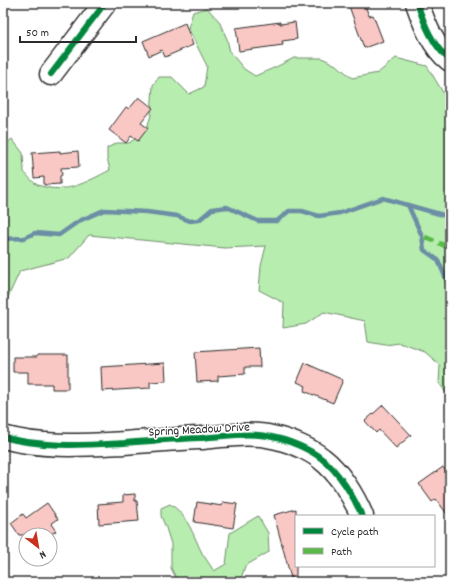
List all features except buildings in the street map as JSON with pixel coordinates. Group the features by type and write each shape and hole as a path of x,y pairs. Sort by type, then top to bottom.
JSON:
{"street":[{"path":"51,74 105,3"},
{"path":"417,3 433,40 450,60"},
{"name":"Spring Meadow Drive","path":"3,437 15,441 56,445 243,435 272,437 298,446 322,459 338,476 354,499 362,515"}],"green space":[{"path":"207,8 219,21 227,39 230,52 244,69 255,76 294,58 322,58 338,66 352,78 378,73 396,58 427,66 450,104 450,398 439,383 440,365 425,352 400,343 385,345 368,342 365,321 324,312 306,324 283,328 284,303 259,290 261,266 266,246 225,248 89,235 69,258 20,271 8,297 6,319 3,319 3,146 12,139 23,153 24,172 36,184 48,188 57,189 76,186 110,170 107,158 107,148 117,143 129,143 146,131 151,115 153,85 159,77 172,77 189,94 204,87 207,66 188,28 193,12"},
{"path":"170,504 186,520 202,553 214,571 226,564 230,533 258,516 268,533 269,552 245,566 240,582 178,582 171,568 171,544 161,516 161,508"}],"waterway":[{"path":"3,239 24,238 35,233 59,235 79,221 104,210 147,212 177,216 190,221 199,220 212,209 227,207 258,221 277,221 289,211 302,211 319,216 340,213 383,198 450,217"},
{"path":"408,205 422,236 424,250 438,260 447,281 450,284"}],"marked path":[{"path":"425,237 450,248"}],"cycle path":[{"path":"51,74 105,3"},
{"path":"417,3 434,42 450,60"},
{"path":"3,437 33,443 63,445 124,443 236,435 255,435 278,438 305,448 328,464 345,485 362,515"}]}
